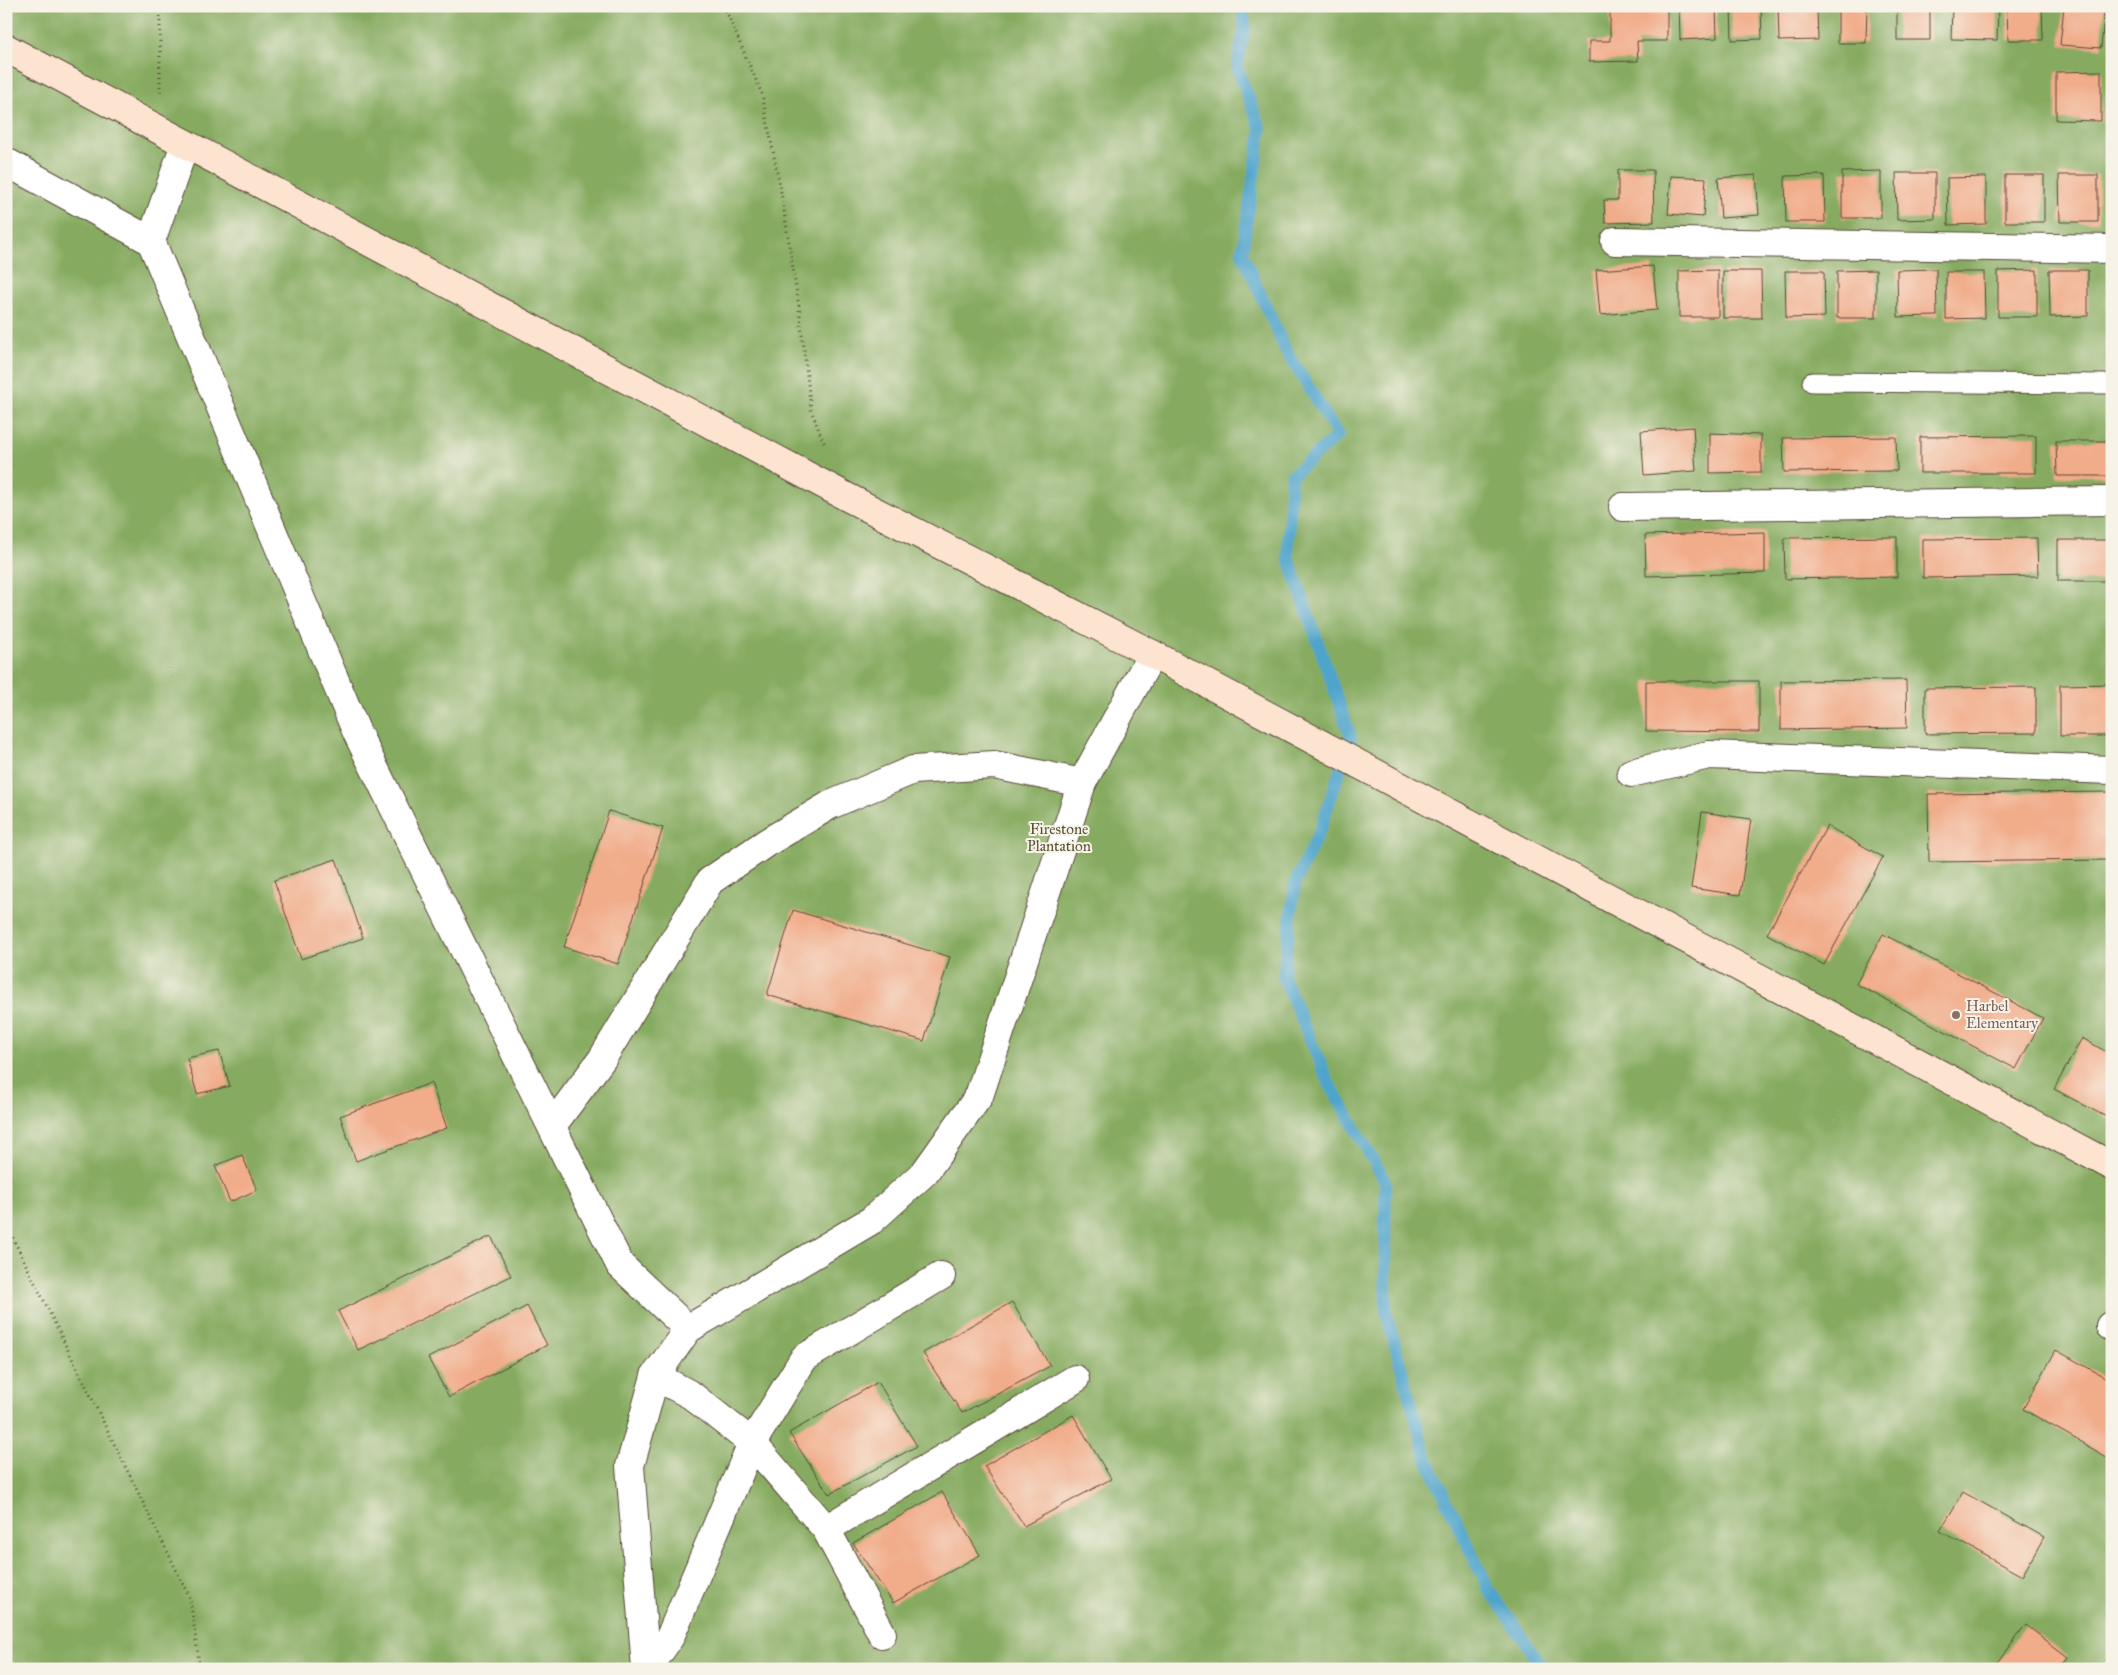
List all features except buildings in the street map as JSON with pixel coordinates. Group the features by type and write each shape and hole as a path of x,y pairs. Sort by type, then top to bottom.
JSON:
{"main road":[{"path":"6,48 847,497 1152,654 2112,1166"}],"street":[{"path":"151,241 185,144"},
{"path":"6,162 151,241 357,734 620,1265 688,1329"},
{"path":"1614,241 2112,249"},
{"path":"1623,508 2112,502"},
{"path":"647,1669 630,1466 655,1376 688,1329 872,1220 925,1172 980,1096 1082,783 1152,654"},
{"path":"1631,773 1709,755 2112,770"},
{"path":"552,1126 602,1059 710,880 766,843 830,805 913,770 994,765 1082,783"},
{"path":"647,1669 670,1637 752,1443 804,1358 941,1276"},
{"path":"655,1376 691,1395 752,1443 826,1529 882,1634"},
{"path":"826,1529 1075,1379"}],"lane":[{"path":"1812,382 2112,384"}],"path":[{"path":"158,130 160,6"},
{"path":"724,6 762,94 785,221 811,410 825,445"},
{"path":"6,1224 190,1598 200,1669"}],"green space":[{"name":"Firestone Plantation","path":"6,6 2112,6 2112,1669 6,1669"}],"waterway":[{"path":"1242,6 1245,26 1237,68 1261,129 1242,253 1285,349 1338,435 1291,476 1288,556 1351,738 1320,830 1295,883 1283,977 1328,1081 1385,1181 1386,1312 1426,1457 1489,1590 1544,1669"}],"place":[{"name":"Harbel Elementary","path":"1956,1015"}]}
